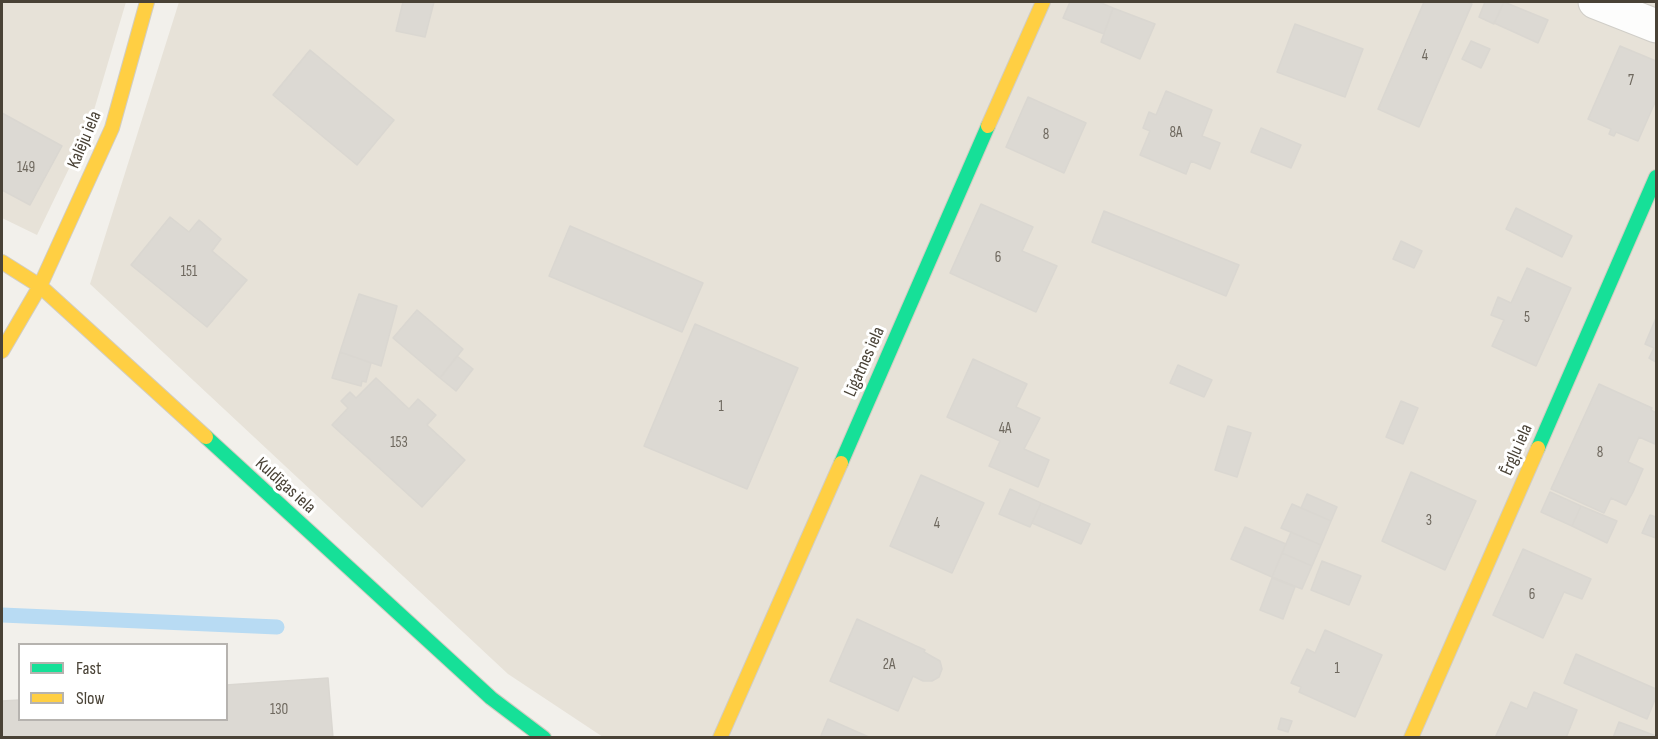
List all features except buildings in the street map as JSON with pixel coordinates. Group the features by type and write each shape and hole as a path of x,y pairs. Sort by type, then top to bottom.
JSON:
{"street":[{"name":"Kalēju iela","path":"2,351 40,286 112,128 147,2"},
{"name":"Līgatnes iela","path":"720,738 1043,2"},
{"path":"1595,2 1656,26"},
{"name":"Ērgļu iela","path":"1411,738 1656,177"},
{"name":"Kuldīgas iela","path":"2,262 40,286 491,698 544,738"}],"shaded area":[{"path":"2,2 126,2 89,127 37,235 2,218"},
{"path":"179,2 1656,2 1656,737 603,737 508,674 90,284"}],"waterway":[{"path":"2,615 277,627"}],"traffic: fast":[{"path":"841,463 988,126"},
{"path":"1538,448 1656,177"},
{"path":"206,437 491,698 544,738"}],"traffic: slow":[{"path":"2,351 40,286 112,128 147,2"},
{"path":"988,126 1043,2"},
{"path":"2,262 40,286 206,437"},
{"path":"1411,738 1538,448"},
{"path":"720,738 841,463"}]}
